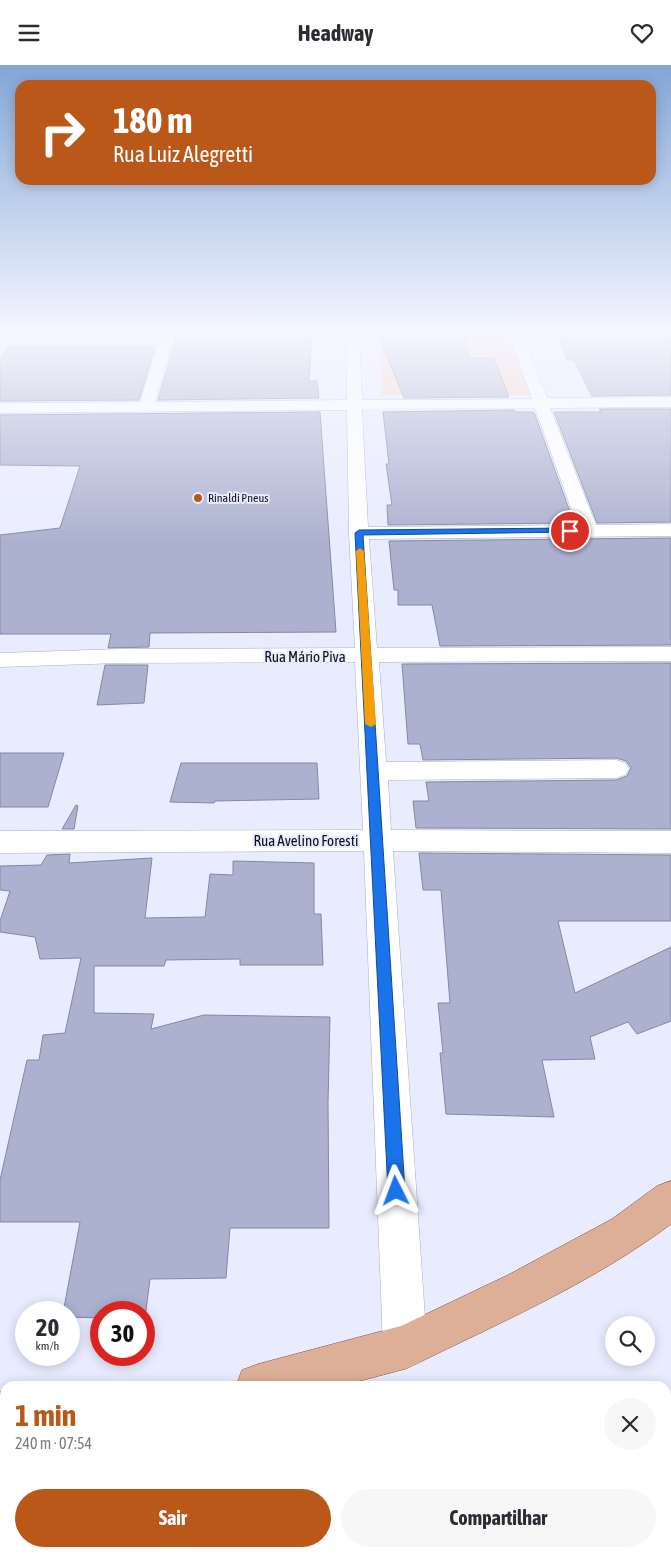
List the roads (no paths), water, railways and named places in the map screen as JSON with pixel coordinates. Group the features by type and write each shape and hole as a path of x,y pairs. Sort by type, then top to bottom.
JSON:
{"main road":[{"path":"277,1381 405,1347 523,1290 626,1233 671,1200"}],"street":[{"path":"0,408 482,404"},
{"path":"541,404 589,531"},
{"path":"353,405 405,1347"},
{"path":"359,533 671,531"},
{"name":"Rua Mário Piva","path":"0,660 120,656 671,654"},
{"path":"374,771 616,769"},
{"name":"Rua Avelino Foresti","path":"0,842 378,840 671,842"}],"place":[{"name":"Rinaldi Pneus","path":"198,498"}]}
